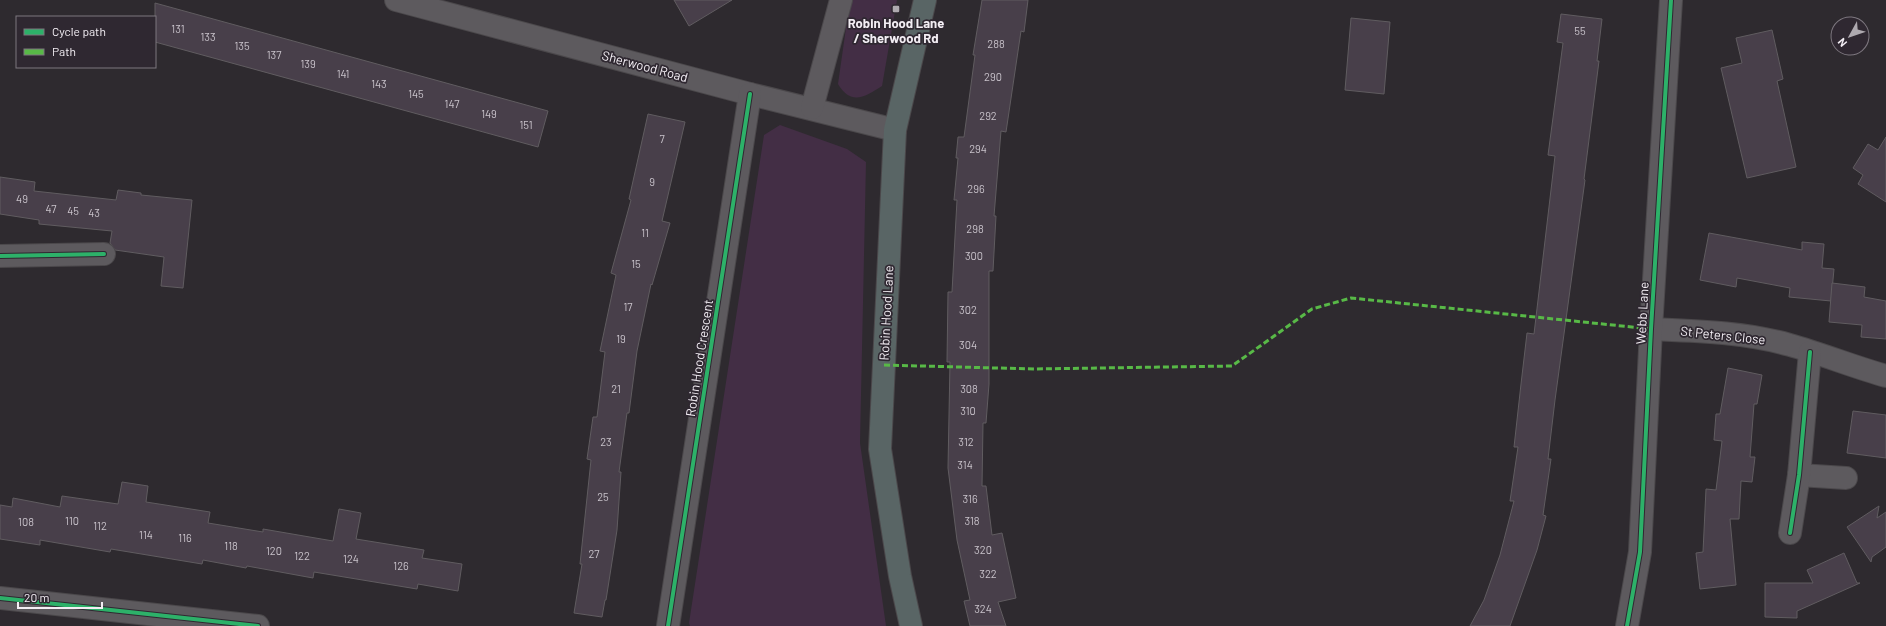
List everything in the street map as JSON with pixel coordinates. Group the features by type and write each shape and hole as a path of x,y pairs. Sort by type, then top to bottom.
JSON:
{"main road":[{"name":"Robin Hood Lane","path":"911,626 900,576 880,449 895,130 925,0"}],"street":[{"name":"Sherwood Road","path":"396,0 750,94 812,108 895,130"},
{"path":"812,108 841,0"},
{"name":"Webb Lane","path":"1627,626 1640,552 1650,329 1671,0"},
{"name":"Robin Hood Crescent","path":"668,626 750,94"},
{"path":"0,256 104,254"},
{"name":"St Peters Close","path":"1650,329 1713,331 1746,335 1791,345 1886,376"},
{"path":"1790,533 1799,476 1810,352"},
{"path":"1799,476 1846,478"},
{"path":"0,598 258,626"}],"shaded area":[{"path":"850,0 897,0 882,86 864,96 858,97 848,95 838,84"},
{"path":"780,125 847,149 866,162 860,443 886,626 690,626 689,623 764,135"}],"building":[{"path":"674,0 732,0 689,26"},
{"path":"982,0 1028,0 1024,32 1021,31 1006,132 1001,131 994,216 996,216 993,271 989,271 989,384 986,423 983,423 982,486 986,486 992,535 1002,533 1016,598 998,602 1006,626 970,626 964,601 970,600 957,540 948,468 950,362 947,362 948,292 952,292 957,200 954,200 958,158 956,158 958,137 964,137 975,55 973,55"},
{"path":"155,3 548,111 538,147 156,42"},
{"path":"1561,14 1602,19 1597,61 1599,61 1585,180 1548,459 1551,459 1543,515 1546,516 1537,550 1510,626 1470,626 1484,600 1500,555 1514,501 1510,501 1518,447 1514,447 1527,333 1534,334 1555,156 1548,155 1563,43 1557,42"},
{"path":"1351,18 1390,22 1384,94 1345,90"},
{"path":"1772,30 1783,79 1777,81 1796,167 1747,178 1721,68 1742,63 1736,38"},
{"path":"648,114 685,122 662,221 670,223 652,285 651,284 637,351 629,413 627,413 619,472 621,472 617,530 602,617 574,613 582,564 580,564 591,460 587,459 593,417 597,417 605,352 600,351 616,275 611,273 631,200 629,199"},
{"path":"1886,137 1886,202 1858,184 1863,175 1853,168 1868,144 1878,150"},
{"path":"0,177 35,182 34,191 116,200 118,190 141,193 141,195 192,200 183,288 161,286 164,257 115,250 110,243 112,231 39,224 39,220 0,214"},
{"path":"1709,233 1802,250 1802,242 1824,244 1822,268 1834,269 1831,301 1789,297 1790,288 1737,278 1736,287 1700,280"},
{"path":"1832,283 1865,287 1864,297 1886,301 1886,339 1861,337 1862,325 1829,322"},
{"path":"1728,368 1762,375 1757,404 1754,404 1750,457 1755,457 1752,482 1741,481 1739,519 1730,519 1736,585 1700,589 1696,553 1703,552 1706,489 1716,490 1722,441 1714,440 1716,414 1720,414"},
{"path":"1853,411 1886,415 1886,458 1847,453"},
{"path":"122,482 148,486 146,502 210,512 208,523 263,532 263,529 333,541 339,509 361,513 356,539 424,550 422,558 462,564 458,591 418,584 417,589 314,572 313,578 247,566 246,568 203,560 202,564 111,549 110,552 40,540 40,545 0,539 0,505 12,507 13,498 60,507 62,496 118,504"},
{"path":"1879,506 1877,518 1886,512 1886,547 1872,557 1871,562 1847,527"},
{"path":"1844,553 1857,583 1860,583 1797,611 1797,618 1765,617 1765,583 1813,583 1807,570"}],"marked path":[{"path":"884,365 1034,369 1232,366 1312,309 1351,298 1651,329"}],"cycle path":[{"path":"1627,626 1640,552 1651,329 1671,0"},
{"path":"668,626 750,94"},
{"path":"0,256 104,254"},
{"path":"1790,533 1799,475 1810,352"},
{"path":"0,598 258,626"}],"place":[{"name":"Robin Hood Lane / Sherwood Rd","path":"896,9"}]}
